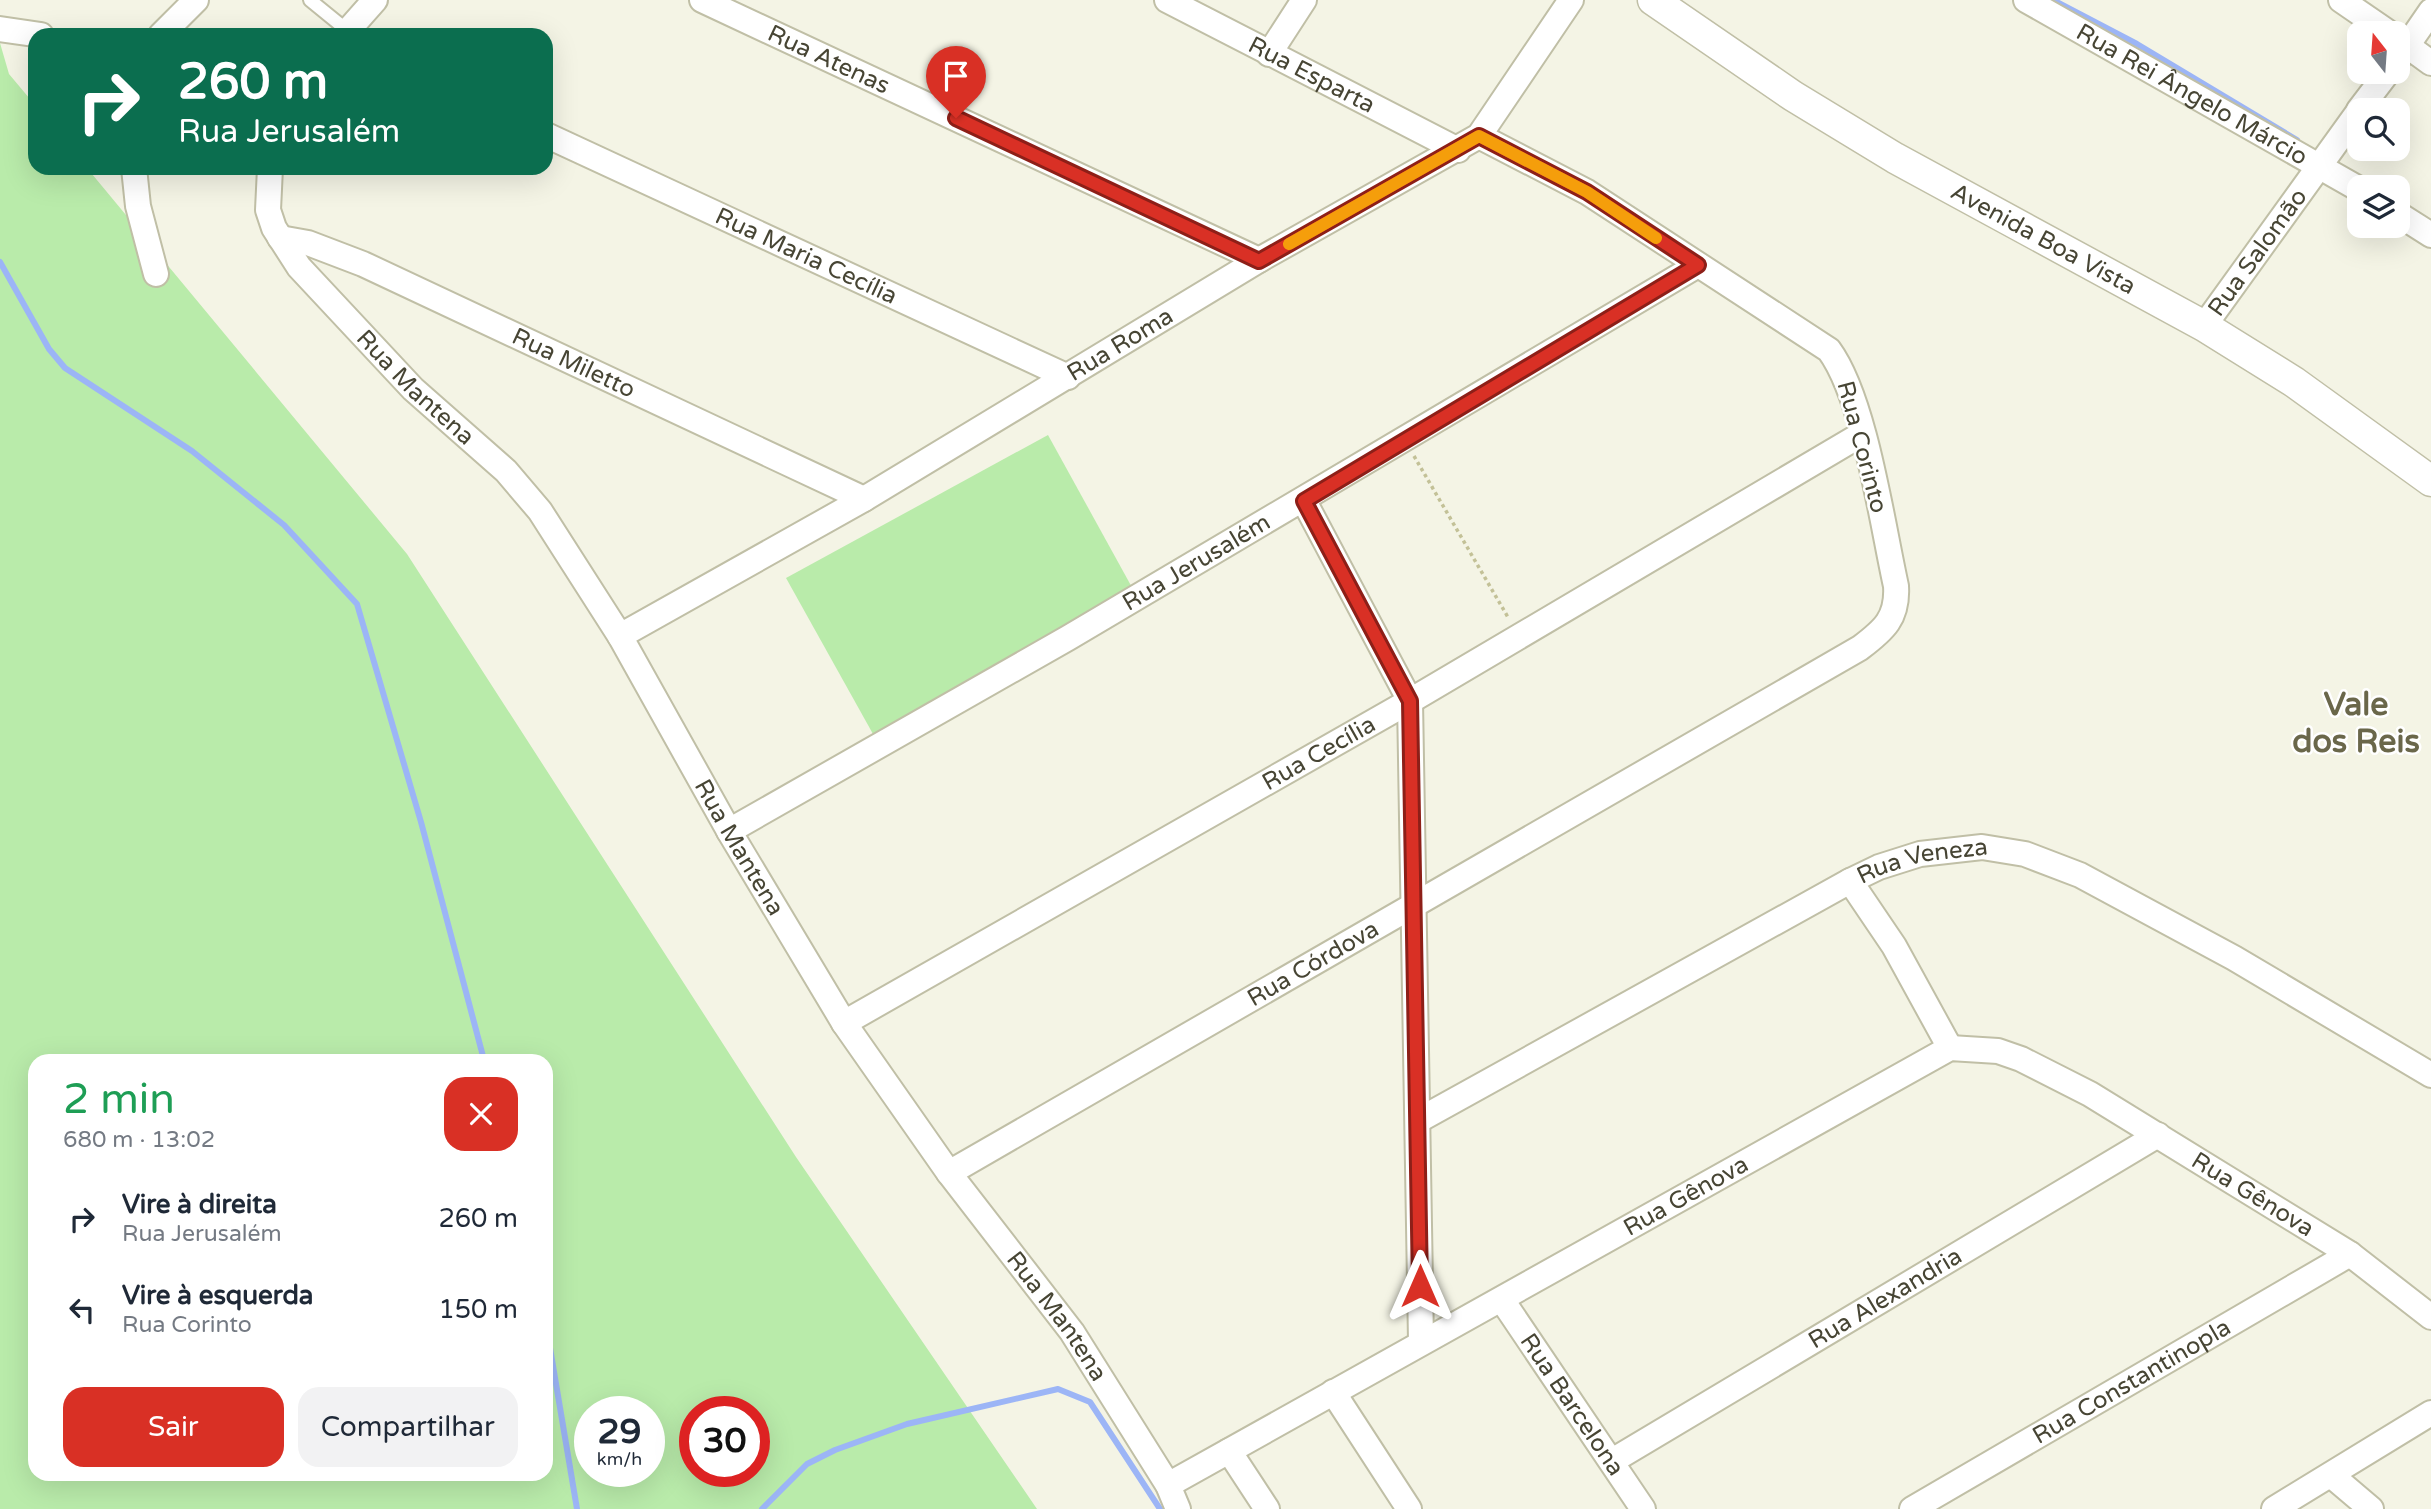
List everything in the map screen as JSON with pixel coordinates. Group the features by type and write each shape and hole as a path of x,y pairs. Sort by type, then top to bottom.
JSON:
{"street":[{"path":"168,28 196,0"},
{"path":"353,28 375,0"},
{"name":"Rua Atenas","path":"702,0 1259,261"},
{"name":"Rua Esparta","path":"1167,0 1458,150"},
{"path":"1269,54 1304,0"},
{"name":"Rua Roma","path":"620,636 864,499 1259,261 1479,136 1571,0"},
{"name":"Avenida Boa Vista","path":"1653,0 1793,96 1895,158 2204,326 2294,382 2431,481"},
{"name":"Rua Rei Ângelo Márcio","path":"2026,0 2347,182"},
{"path":"2341,0 2368,21"},
{"path":"2410,32 2431,11"},
{"path":"0,29 28,33"},
{"path":"2410,51 2431,63"},
{"name":"Rua Salomão","path":"2204,326 2347,127"},
{"name":"Rua Corinto","path":"1479,136 1587,192 1829,350 1850,388 1896,596 1891,620 1860,648"},
{"name":"Rua Maria Cecília","path":"553,138 1068,377"},
{"path":"135,175 138,206 156,274"},
{"path":"270,175 268,210 281,238"},
{"path":"2410,222 2431,235"},
{"name":"Rua Miletto","path":"281,238 308,243 363,264 864,499"},
{"name":"Rua Mantena","path":"281,238 299,267 347,322 413,389 519,484 540,511 620,636 729,831 844,1023 949,1173 1072,1332 1168,1485 1178,1509"},
{"name":"Rua Jerusalém","path":"729,831 1304,501 1698,265"},
{"name":"Rua Cecília","path":"844,1023 1410,701 1862,434"},
{"path":"1304,501 1410,701 1421,1341"},
{"name":"Rua Córdova","path":"949,1173 1860,648"},
{"name":"Rua Veneza","path":"1419,1120 1850,881 1920,854 1982,847 2025,854 2080,875 2234,958 2344,1026 2428,1069"},
{"path":"1850,881 1894,947 1950,1048"},
{"name":"Rua Gênova","path":"1168,1485 1421,1341 1502,1300 1950,1048 1998,1051 2021,1059 2090,1094 2350,1254 2431,1317"},
{"name":"Rua Alexandria","path":"1612,1461 2158,1135"},
{"name":"Rua Constantinopla","path":"1912,1509 2350,1254"},
{"name":"Rua Barcelona","path":"1502,1300 1643,1509"},
{"path":"1333,1391 1409,1509"},
{"path":"2274,1509 2431,1413"},
{"path":"1228,1451 1267,1509"},
{"path":"2331,1475 2371,1509"}],"lane":[{"path":"310,0 343,28"}],"path":[{"path":"1405,439 1518,636"}],"green space":[{"path":"0,43 9,74 28,97 28,175 93,175 407,554 796,1157 1037,1509 0,1509"},
{"path":"1048,435 1134,591 873,734 786,578"}],"waterway":[{"path":"2053,0 2137,44 2297,140"},
{"path":"0,262 49,349 65,368 192,451 284,525 357,604 421,822 482,1054"},
{"path":"553,1366 577,1509"},
{"path":"762,1509 807,1464 835,1450 907,1424 1058,1389 1090,1402 1160,1509"}],"slow traffic":[{"path":"1289,244 1479,136 1587,192 1656,238"}],"district":[{"name":"Vale dos Reis","path":"2356,724"}],"route":[{"path":"956,118 1259,261 1479,136 1587,192 1698,265 1304,501 1410,701 1420,1286"}]}
